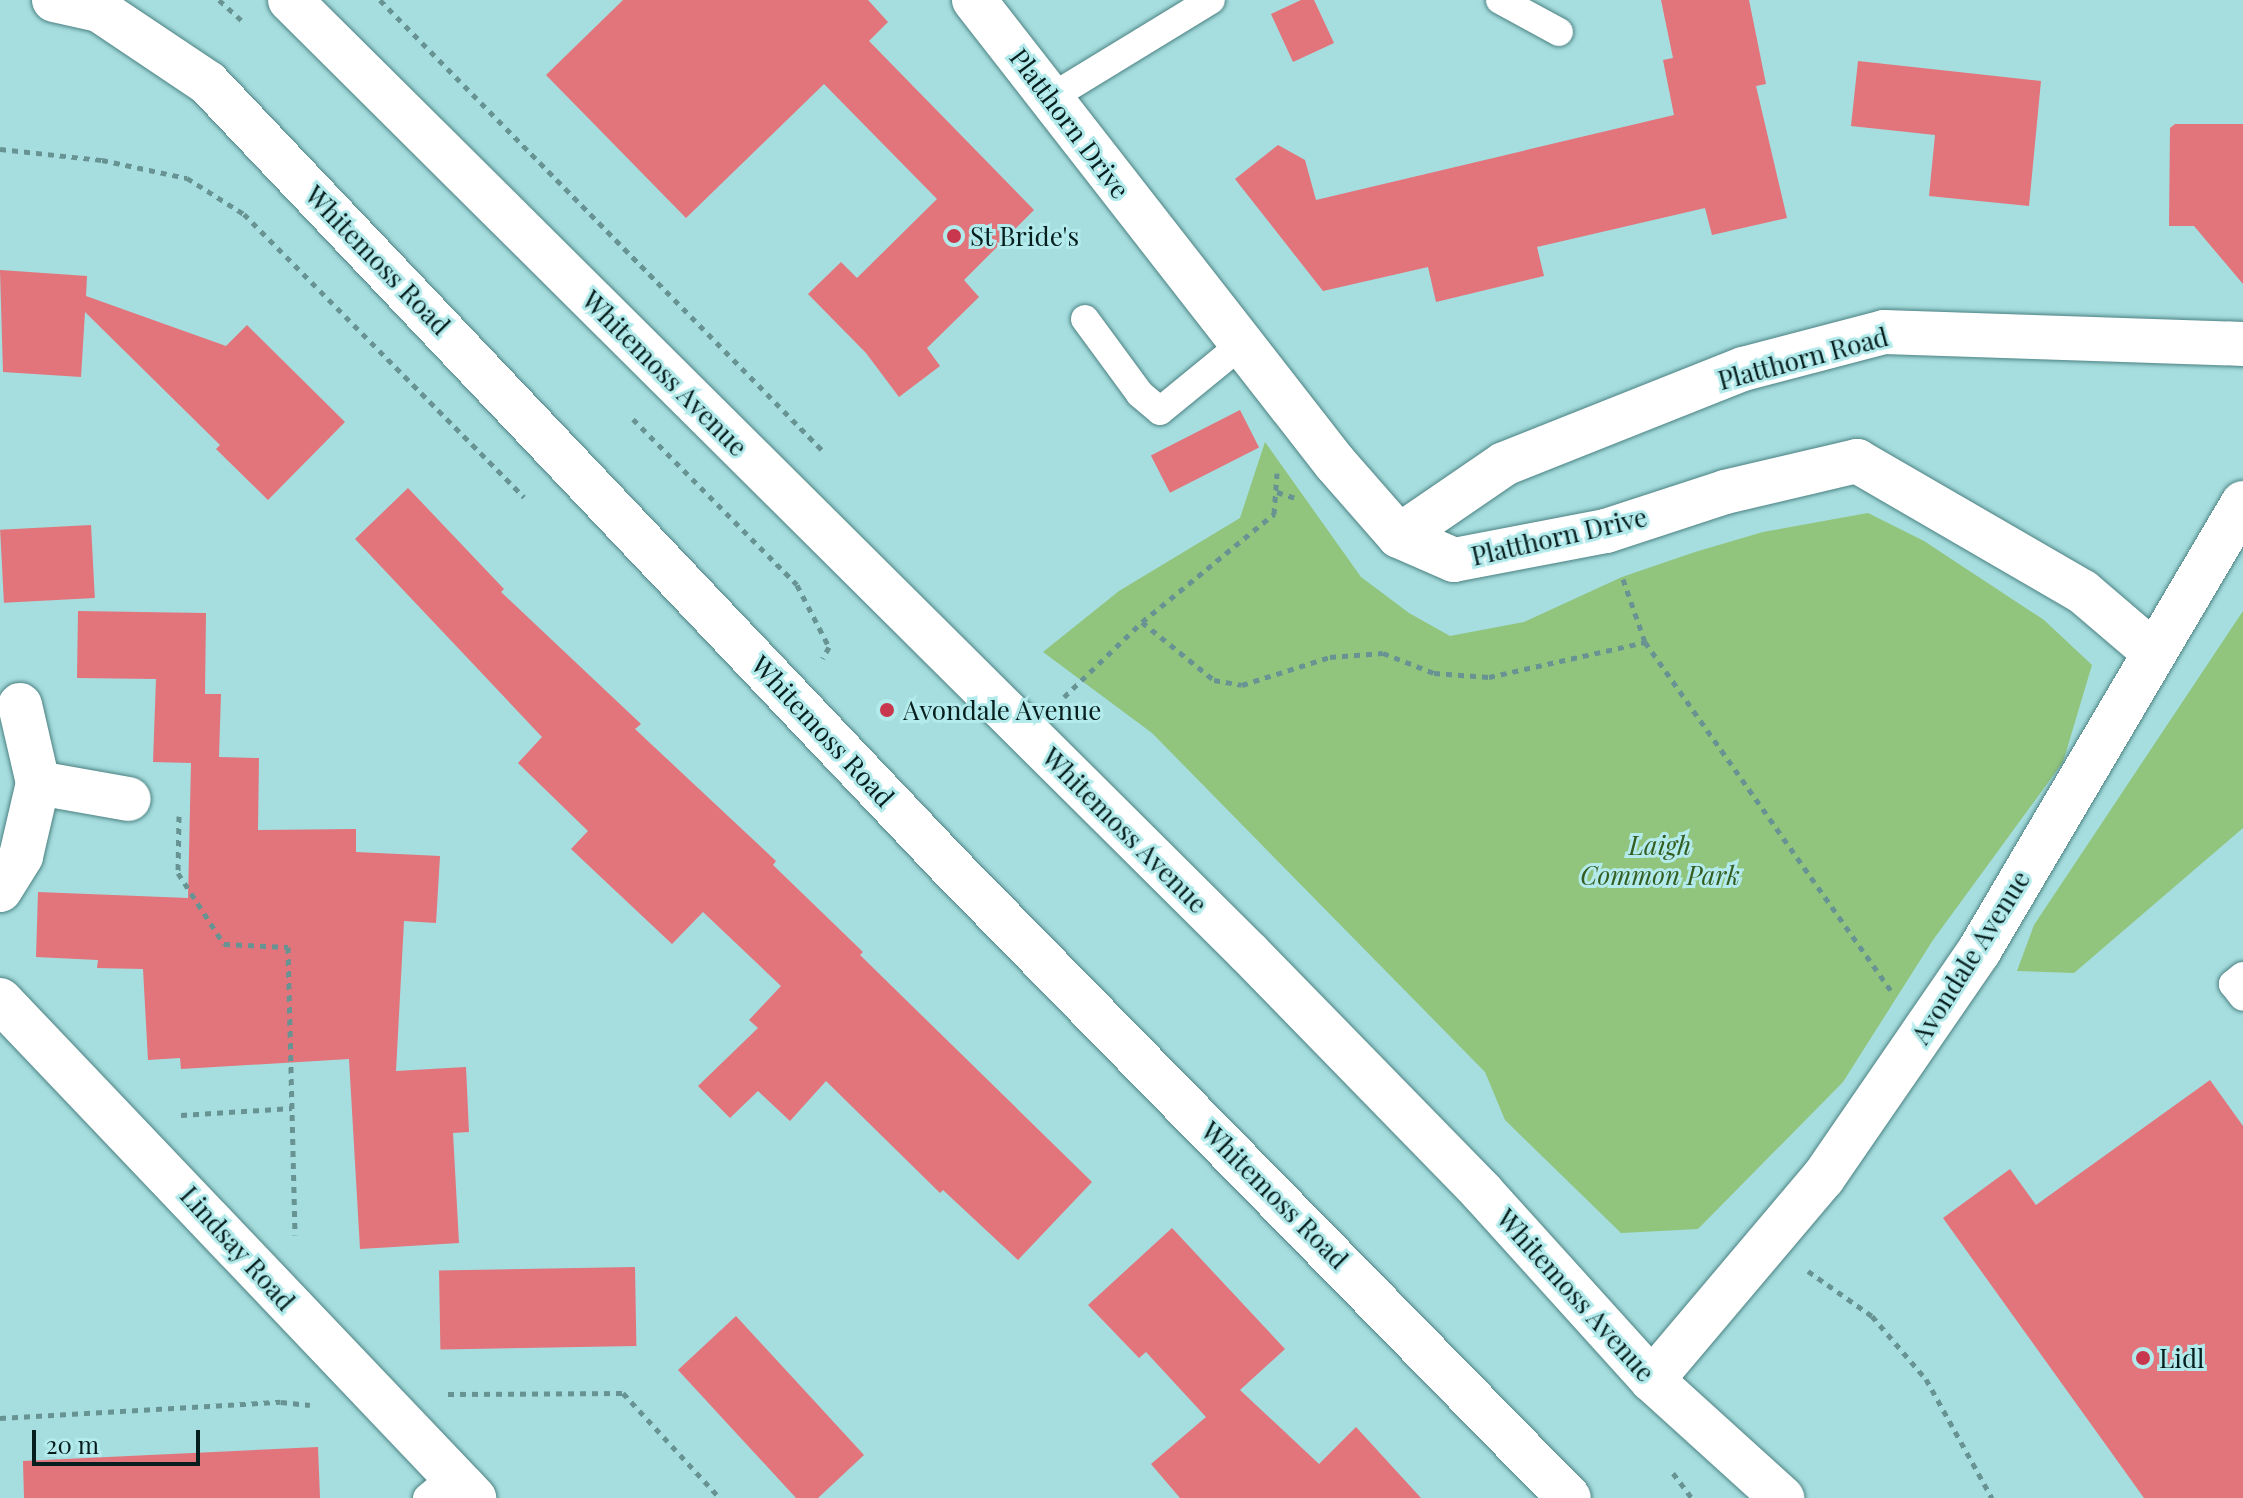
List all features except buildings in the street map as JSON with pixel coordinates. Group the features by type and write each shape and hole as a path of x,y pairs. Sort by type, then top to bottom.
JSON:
{"street":[{"name":"Whitemoss Road","path":"54,0 99,10 208,83 798,704 1569,1498"},
{"name":"Whitemoss Avenue","path":"290,0 1249,953 1482,1192 1652,1380 1782,1498"},
{"name":"Platthorn Drive","path":"974,0 1242,344 1399,536 1454,560 1606,531 1725,492 1857,461 2083,592 2152,651"},
{"name":"Platthorn Road","path":"1399,536 1504,464 1743,369 1884,332 2243,344"},
{"name":"Avondale Avenue","path":"1652,1380 1823,1178 1979,951 2152,651 2243,503"},
{"path":"0,890 21,856 38,783 20,705"},
{"path":"38,783 129,799"},
{"name":"Lindsay Road","path":"0,1000 119,1119 407,1431 451,1491"}],"lane":[{"path":"1052,97 1211,0"},
{"path":"1500,0 1559,32"},
{"path":"1085,319 1140,394 1160,411 1242,344"},
{"path":"2243,976 2233,984 2243,997"}],"path":[{"path":"219,0 246,25"},
{"path":"380,0 833,462"},
{"path":"0,149 102,160 187,178 244,214 533,505"},
{"path":"1054,687 1065,699 1142,622 1274,514 1277,388"},
{"path":"631,417 797,585 829,647 798,704"},
{"path":"1606,531 1645,642 1921,1035"},
{"path":"1142,622 1214,680 1242,685 1330,657 1383,653 1434,673 1489,677 1645,642"},
{"path":"129,799 180,803 178,873 224,944 288,947 294,1235 303,1246"},
{"path":"171,1116 292,1108"},
{"path":"1767,1243 1872,1316 1926,1379 1992,1498"},
{"path":"407,1431 441,1394 623,1393 720,1498"},
{"path":"0,1418 281,1402 308,1403 318,1412"}],"green space":[{"name":"Laigh Common Park","path":"1265,442 1361,577 1409,613 1450,636 1524,622 1622,577 1695,552 1763,532 1868,513 1924,541 2044,620 2092,665 2063,762 1933,940 1843,1082 1698,1229 1621,1233 1505,1120 1485,1072 1152,733 1043,652 1119,591 1240,518"},
{"path":"2243,611 2243,828 2074,973 2017,971 2034,925"}],"place":[{"name":"St Bride's","path":"954,236"},
{"name":"Avondale Avenue","path":"887,710"},
{"name":"Lidl","path":"2143,1358"}]}
